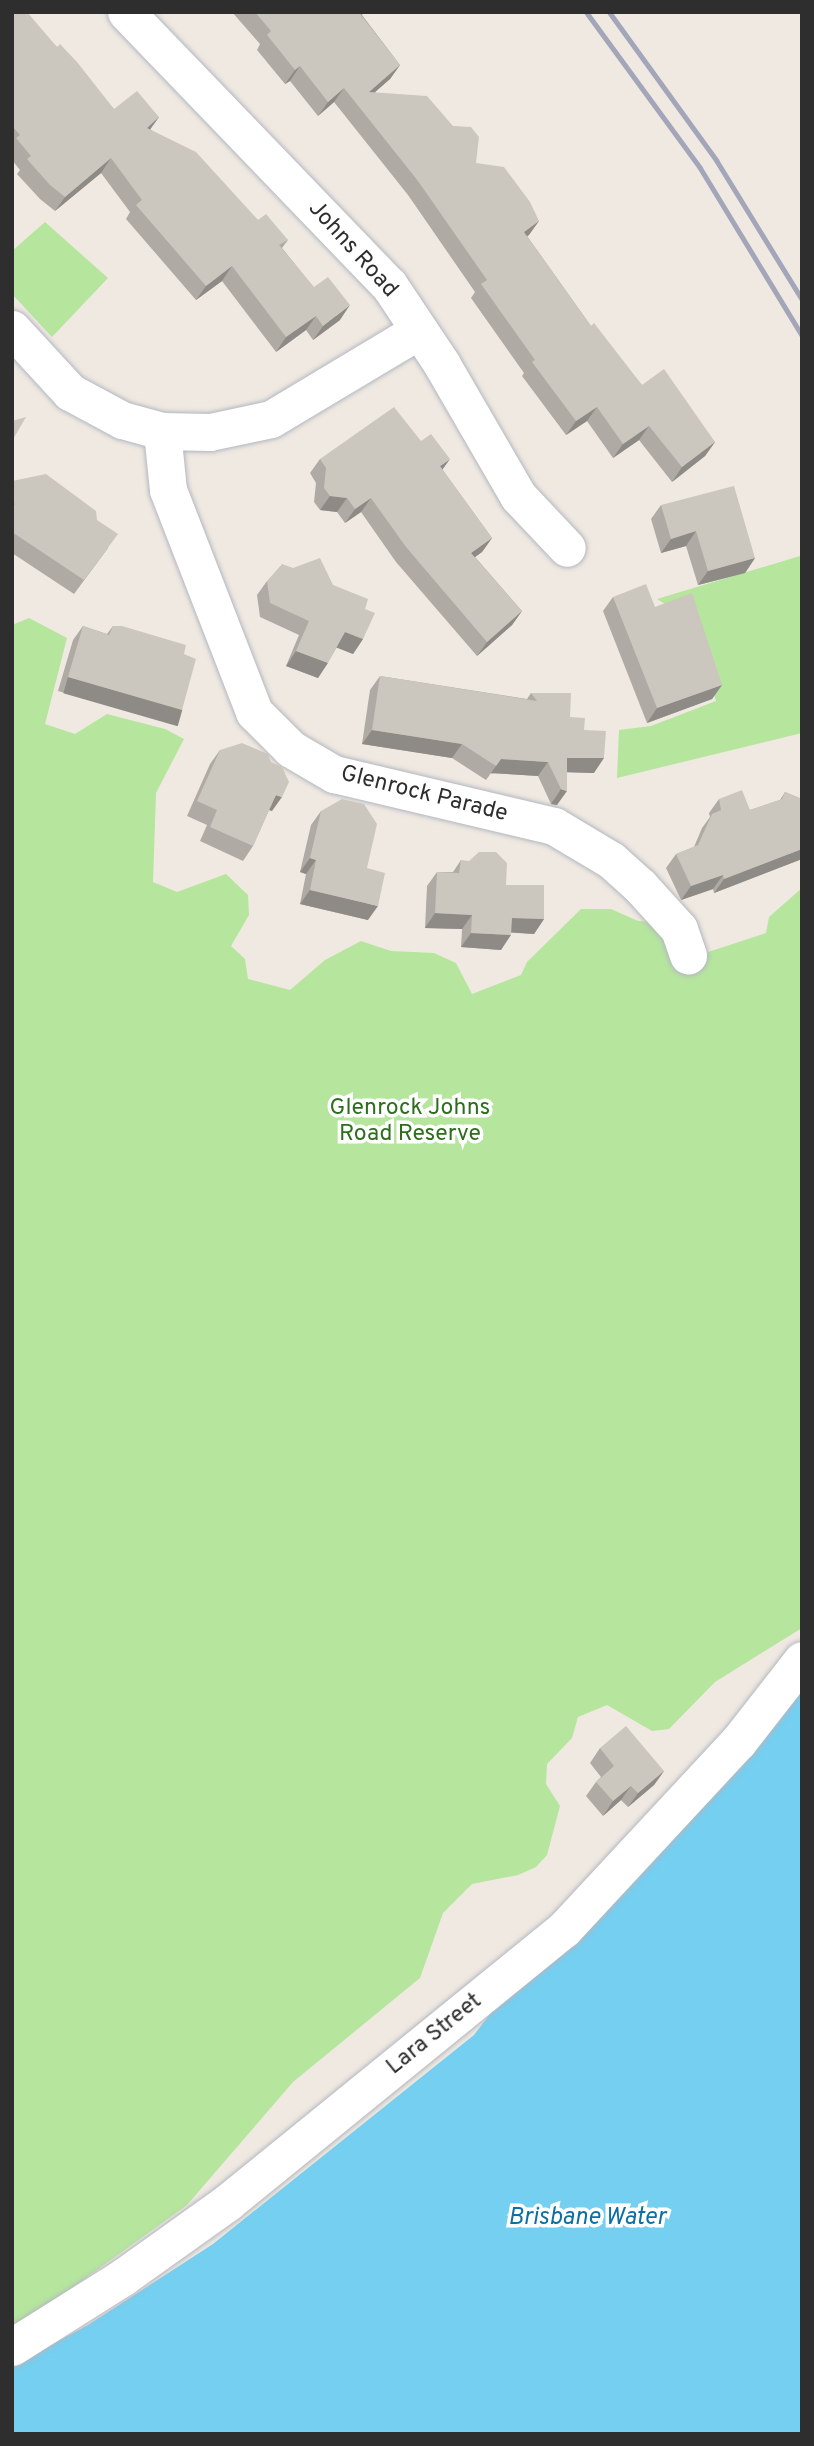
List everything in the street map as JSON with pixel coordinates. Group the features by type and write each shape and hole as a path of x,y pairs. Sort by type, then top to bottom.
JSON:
{"street":[{"name":"Johns Road","path":"126,12 389,285 441,363 519,496 567,548"},
{"path":"12,330 70,393 122,420 162,431 210,432 271,419 418,331"},
{"name":"Glenrock Parade","path":"162,431 168,489 254,712 291,749 334,774 554,826 611,860 640,886 679,929 688,955"},
{"name":"Lara Street","path":"12,2347 123,2277 228,2202 564,1929 738,1742 802,1660"}],"green space":[{"path":"45,222 108,278 52,337 12,294 12,251"},
{"path":"800,556 802,733 617,778 619,730 651,726 716,701 691,620 657,599"},
{"name":"Glenrock Johns Road Reserve","path":"29,618 67,638 45,724 75,734 107,714 165,729 184,739 156,793 153,882 177,892 226,874 248,895 249,915 231,946 245,959 248,979 290,990 325,960 361,941 391,951 434,953 456,963 472,994 521,975 527,962 581,909 611,909 638,921 658,922 702,954 766,933 769,917 802,888 802,1628 715,1682 669,1729 652,1731 607,1705 578,1717 572,1738 547,1764 546,1784 560,1806 547,1855 536,1867 518,1875 472,1884 443,1913 420,1978 293,2082 187,2205 12,2331 12,625"}],"water":[{"name":"Brisbane Water","path":"802,1684 802,2434 12,2434 12,2366 88,2325 213,2244 474,2035 499,2002"}],"building":[{"path":"12,12 27,12 57,47 60,44 77,62 114,109 137,91 159,117 147,128 196,152 258,220 266,214 288,240 279,245 314,287 328,277 350,305 323,326 316,316 286,337 232,266 206,286 136,205 142,200 111,158 65,197 50,185 27,159 31,156 16,138 20,135 12,126"},
{"path":"255,12 362,12 360,14 400,65 369,92 427,96 453,126 471,127 479,137 476,163 504,167 530,202 539,221 524,232 591,326 594,323 642,385 664,369 715,442 682,467 649,426 623,444 597,407 576,421 532,362 535,360 481,284 487,280 418,181 344,88 328,102 300,66 295,70 267,35 271,31"},
{"path":"394,407 421,441 431,434 450,459 440,466 492,538 471,553 522,611 487,642 406,547 371,498 355,509 347,498 330,496 324,488 326,468 320,459"},
{"path":"26,417 12,441 12,421"},
{"path":"46,474 96,511 97,520 118,534 84,580 12,532 12,508 15,504 12,502 12,481"},
{"path":"734,486 755,558 708,571 696,531 671,539 661,505"},
{"path":"320,558 333,585 368,599 365,609 375,613 363,639 345,632 328,663 296,651 309,621 270,603 267,581 282,564 293,568"},
{"path":"646,584 655,607 692,593 722,685 657,708 613,597"},
{"path":"83,626 109,635 113,626 122,626 186,645 184,654 196,659 182,710 68,677"},
{"path":"380,676 537,701 531,693 571,693 570,717 585,718 584,730 606,731 604,758 567,758 567,791 561,789 548,762 501,759 496,766 462,744 372,730"},
{"path":"242,743 268,754 271,762 282,767 289,782 282,797 276,795 253,846 210,827 217,810 197,801 220,750"},
{"path":"742,790 750,810 782,799 785,792 802,799 802,849 724,879 723,875 691,886 676,854 698,845 712,814 721,810 719,799"},
{"path":"342,799 364,804 377,824 367,868 385,873 378,906 310,890 316,860 310,858 321,811"},
{"path":"479,852 496,852 507,863 506,885 544,885 544,919 512,918 511,935 471,933 472,915 435,913 437,872 459,873 461,860 469,861"},
{"path":"626,1726 664,1771 638,1793 631,1786 613,1801 596,1782 614,1766 600,1748"}],"railway":[{"path":"586,12 700,168 802,336"},
{"path":"609,12 716,160 802,300"}]}
